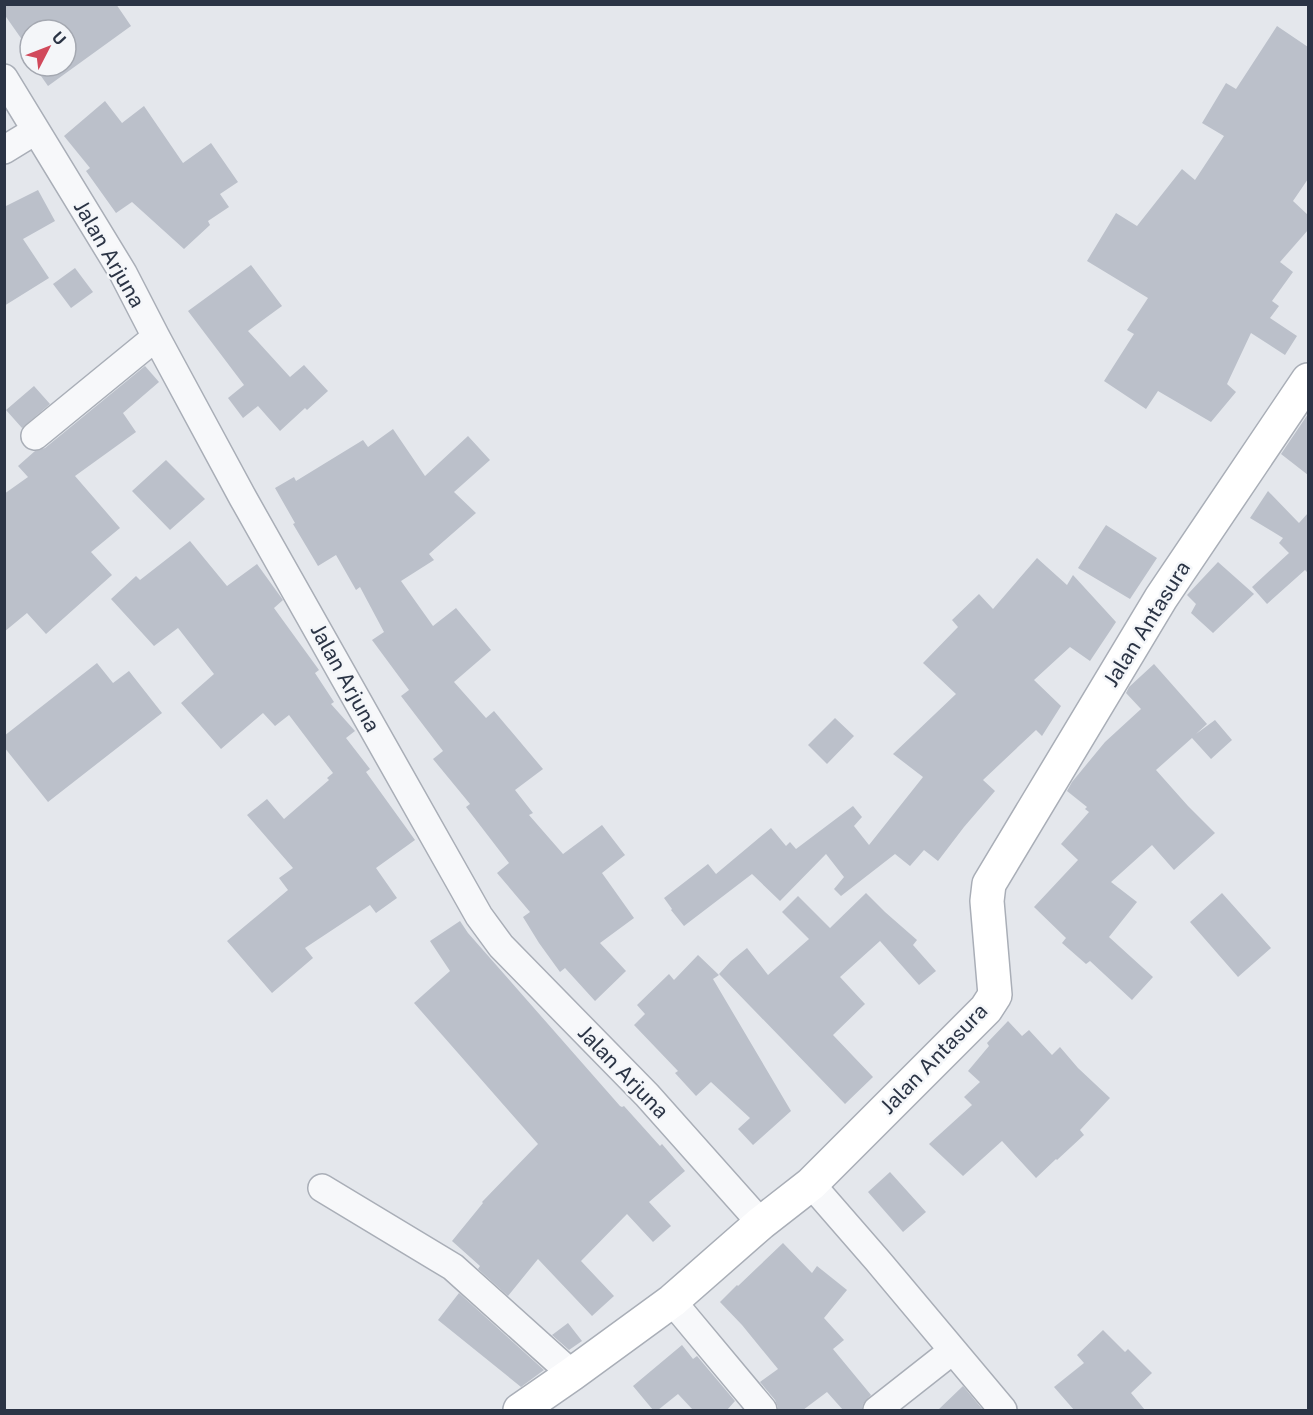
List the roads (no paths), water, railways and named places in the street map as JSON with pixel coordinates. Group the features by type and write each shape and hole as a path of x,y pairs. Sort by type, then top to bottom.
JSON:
{"main road":[{"name":"Jalan Antasura","path":"520,1410 672,1301 761,1223 811,1184 986,1009 995,995 987,901 989,884 1161,598 1308,380"}],"street":[{"name":"Jalan Arjuna","path":"4,78 123,273 243,498 479,916 501,946 647,1095 761,1223"},
{"path":"4,150 35,131"},
{"path":"35,436 156,337"},
{"path":"811,1184 1003,1410"},
{"path":"322,1188 453,1267 572,1374"},
{"path":"672,1301 763,1410"},
{"path":"877,1410 952,1351"}]}
